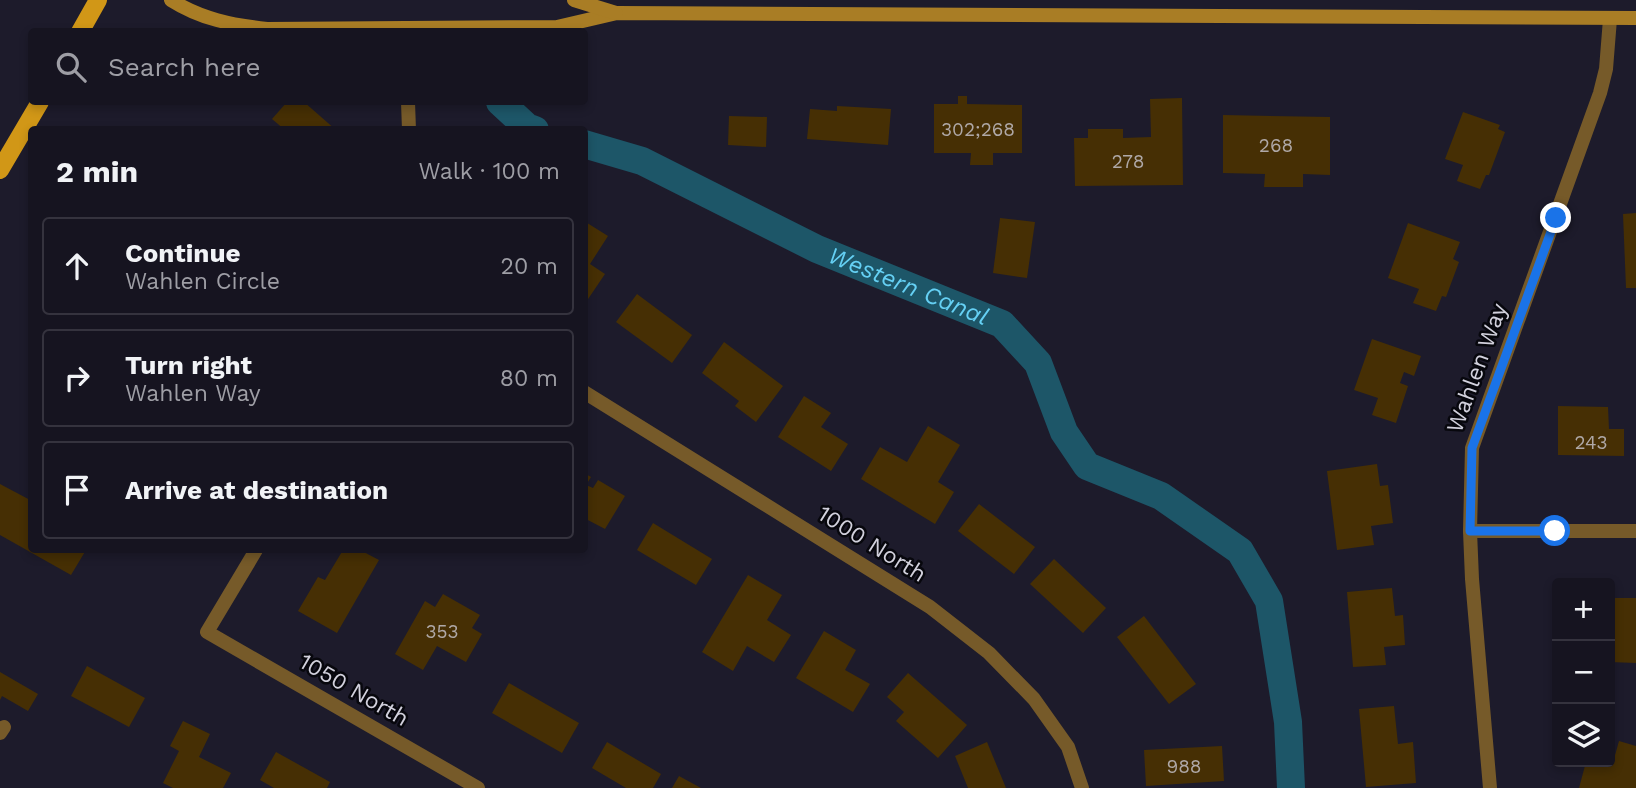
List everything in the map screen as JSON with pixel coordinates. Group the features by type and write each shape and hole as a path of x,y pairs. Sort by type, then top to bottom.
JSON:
{"main road":[{"path":"82,28 98,0"},
{"path":"171,0 185,9 225,24 253,28"},
{"path":"574,0 617,13"},
{"path":"506,28 556,27 617,13 1636,18"},
{"path":"0,170 38,105"}],"street":[{"name":"Wahlen Way","path":"1490,788 1470,531 1472,448 1600,93 1606,69 1610,19"},
{"path":"408,105 409,126"},
{"name":"1000 North","path":"588,394 930,607 989,653 1034,699 1068,747 1082,788"},
{"path":"1470,531 1636,531"},
{"name":"1050 North","path":"254,553 207,632 478,788"}],"building":[{"path":"958,96 967,96 967,104 1022,105 1022,153 993,153 993,165 970,165 971,153 934,153 934,104 958,104"},
{"path":"1182,98 1183,185 1075,186 1074,138 1088,138 1088,129 1123,129 1123,138 1151,137 1150,99"},
{"path":"284,105 307,105 331,126 280,126 272,119"},
{"path":"837,106 891,109 888,145 807,139 810,109 837,111"},
{"path":"1463,112 1500,125 1498,129 1505,132 1489,175 1486,175 1480,189 1457,181 1463,165 1445,159"},
{"path":"1223,115 1330,117 1330,175 1303,174 1303,187 1264,187 1265,174 1223,173"},
{"path":"729,116 767,117 766,147 728,145"},
{"path":"1636,213 1636,288 1626,288 1623,214"},
{"path":"1000,218 1035,222 1027,278 993,273"},
{"path":"1408,223 1460,242 1453,259 1459,262 1446,297 1442,296 1436,311 1413,303 1419,289 1388,278"},
{"path":"588,224 608,236 590,264 605,274 588,299"},
{"path":"637,294 692,335 672,363 616,322"},
{"path":"1372,339 1421,356 1414,376 1404,372 1400,383 1408,386 1396,423 1372,415 1378,398 1354,390"},
{"path":"724,342 783,386 756,422 735,406 739,401 702,373"},
{"path":"804,396 831,413 821,427 848,444 831,471 778,437"},
{"path":"1558,406 1608,407 1609,429 1624,429 1624,456 1558,455"},
{"path":"928,426 960,445 938,482 954,492 935,524 861,479 880,447 907,462"},
{"path":"1377,464 1380,486 1388,485 1393,523 1371,526 1374,545 1337,550 1327,471"},
{"path":"598,480 625,496 605,529 588,520 588,486 593,488"},
{"path":"0,484 28,499 28,551 0,535"},
{"path":"979,504 1035,547 1014,574 958,531"},
{"path":"653,523 712,559 696,585 637,550"},
{"path":"32,553 84,553 71,575"},
{"path":"341,553 366,553 379,560 337,633 298,611 318,577 325,580"},
{"path":"1054,559 1106,608 1083,633 1030,584"},
{"path":"748,575 782,595 767,620 791,635 774,662 747,646 733,671 702,652"},
{"path":"1392,588 1395,616 1403,615 1405,645 1384,647 1386,665 1353,667 1347,592"},
{"path":"443,594 480,615 472,628 482,634 466,662 437,646 423,670 395,654 425,601 435,607"},
{"path":"1615,598 1636,598 1636,663 1615,662"},
{"path":"1144,616 1196,684 1169,704 1117,637"},
{"path":"824,631 856,650 845,670 870,684 853,712 796,678"},
{"path":"87,666 145,698 129,727 71,696"},
{"path":"0,672 38,694 28,711 2,696 0,700"},
{"path":"908,673 967,725 938,758 896,721 904,712 887,697"},
{"path":"509,683 579,723 562,753 492,713"},
{"path":"1394,706 1398,744 1413,742 1416,783 1366,787 1359,709"},
{"path":"183,721 210,734 199,757 231,773 223,788 173,788 163,783 179,751 170,746"},
{"path":"1619,741 1636,746 1636,788 1579,788 1585,767 1615,767"},
{"path":"607,742 661,774 653,788 626,788 592,768"},
{"path":"987,742 1006,788 968,788 955,756"},
{"path":"1222,746 1224,781 1146,786 1144,750"},
{"path":"276,752 330,782 327,788 274,788 260,780"},
{"path":"679,776 701,788 672,788"}],"waterway":[{"name":"Western Canal","path":"503,105 526,126"},
{"name":"Western Canal","path":"588,145 642,161 817,249 1002,324 1038,363 1064,432 1087,466 1161,496 1240,551 1269,601 1288,722 1291,788"}],"route":[{"path":"1555,531 1470,531 1472,448 1556,218"}]}
